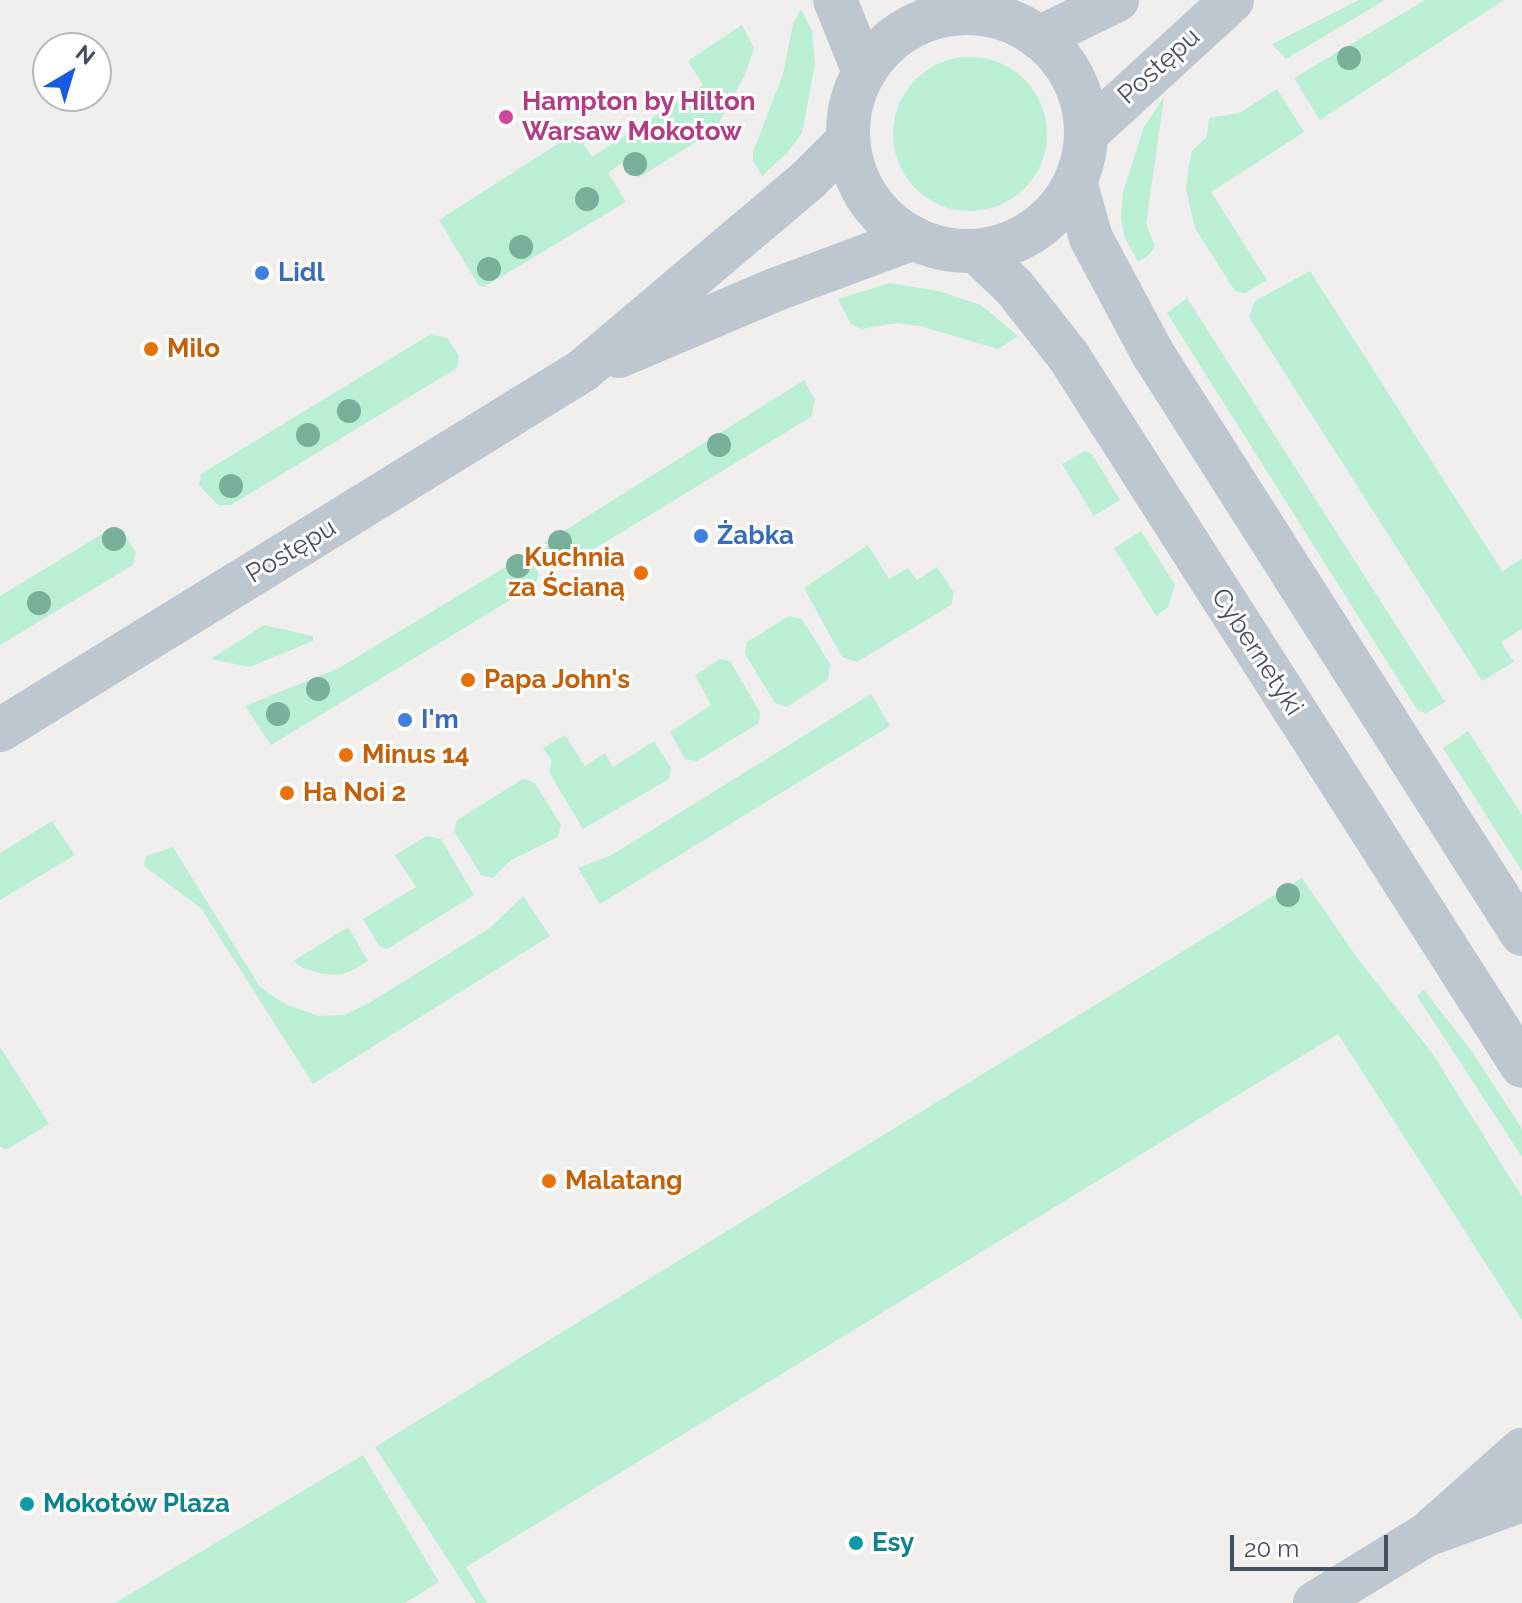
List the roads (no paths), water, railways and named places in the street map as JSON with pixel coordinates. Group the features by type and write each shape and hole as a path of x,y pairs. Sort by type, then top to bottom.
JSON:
{"street":[{"path":"835,0 864,72"},
{"path":"1039,38 1117,0"},
{"name":"Postępu","path":"1086,134 1232,0"},
{"path":"1076,185 1050,218 1028,235 1003,246 976,251 948,250 898,230 878,211 862,189 851,160 848,140 852,100 864,72 883,47 906,29 956,6 1023,27 1039,38 1068,68 1079,93 1086,134 1076,185 1091,238 1145,342 1522,934"},
{"name":"Postępu","path":"0,730 582,371 808,180 848,140"},
{"name":"Postępu","path":"582,371 787,285 914,238"},
{"name":"Cybernetyki","path":"976,251 1014,287 1069,357 1522,1066"},
{"path":"1315,1603 1426,1535 1522,1450"},
{"path":"1426,1535 1522,1500"}],"place":[{"name":"Hampton by Hilton Warsaw Mokotow","path":"506,117"},
{"name":"Lidl","path":"262,273"},
{"name":"Milo","path":"151,349"},
{"name":"Żabka","path":"701,536"},
{"name":"Kuchnia za Ścianą","path":"641,573"},
{"name":"Papa John's","path":"468,680"},
{"name":"I'm","path":"405,720"},
{"name":"Minus 14","path":"346,755"},
{"name":"Ha Noi 2","path":"287,793"},
{"name":"Malatang","path":"549,1181"},
{"name":"Mokotów Plaza","path":"27,1504"},
{"name":"Esy","path":"856,1543"}]}
